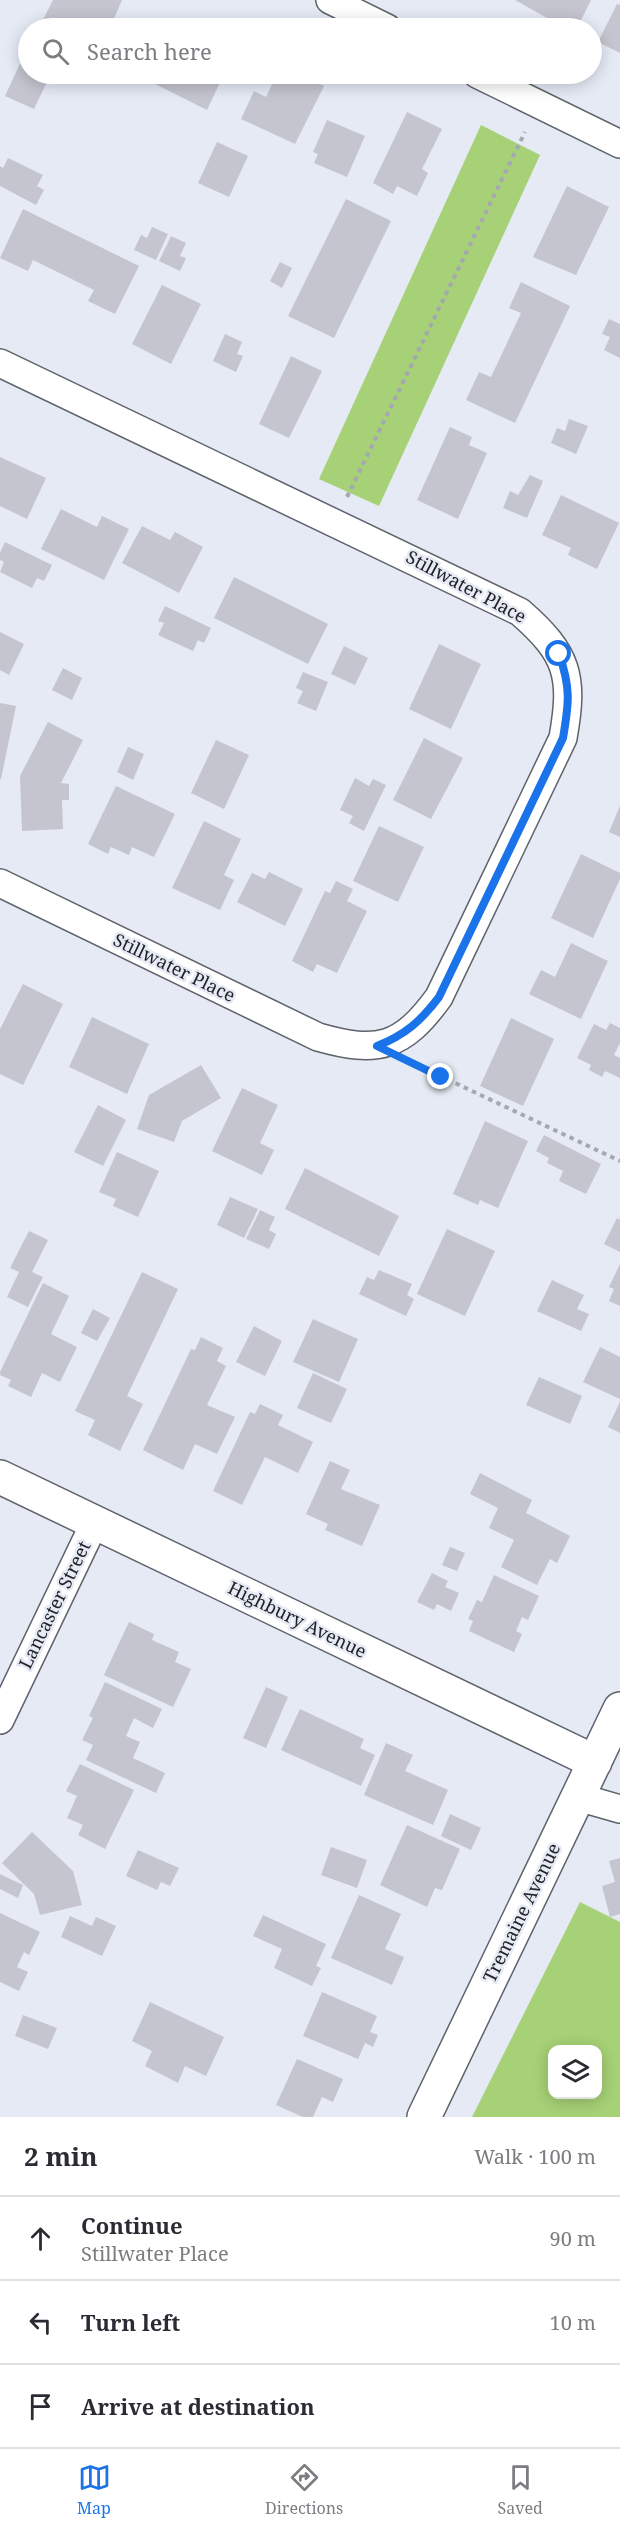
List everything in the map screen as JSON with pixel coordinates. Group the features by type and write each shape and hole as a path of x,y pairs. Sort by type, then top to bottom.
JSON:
{"street":[{"path":"330,0 367,18"},
{"path":"497,84 620,144"},
{"name":"Stillwater Place","path":"0,363 335,521 520,612 542,631 559,654 568,680 569,705 563,738 439,997 423,1020 402,1036 377,1046 346,1045 318,1037 0,884"},
{"name":"Highbury Avenue","path":"0,1477 595,1762"},
{"name":"Lancaster Street","path":"0,1720 95,1522"},
{"name":"Tremaine Avenue","path":"424,2117 620,1709"},
{"path":"578,1797 620,1809"}],"path":[{"path":"335,521 538,104"},
{"path":"377,1046 620,1161"}],"green space":[{"path":"481,125 540,155 379,506 319,479"},
{"path":"580,1902 620,1922 620,2117 472,2117"}],"building":[{"path":"53,0 122,0 114,18 44,18"},
{"path":"515,0 591,0 582,18 547,18"},
{"path":"617,4 620,5 620,53 602,44 602,34"},
{"path":"18,68 18,84 46,84 34,109 5,96"},
{"path":"155,84 219,84 207,110"},
{"path":"272,84 320,84 324,86 295,144 241,119 254,91 266,97"},
{"path":"407,112 442,129 422,169 428,173 417,196 397,186 393,194 373,183"},
{"path":"327,120 365,136 347,177 314,163 318,154 313,152"},
{"path":"217,142 248,156 229,197 198,183"},
{"path":"8,158 43,175 37,186 44,190 36,205 0,186 0,166 3,168"},
{"path":"567,186 609,207 576,275 533,257"},
{"path":"346,199 391,221 334,338 288,316"},
{"path":"23,209 139,266 115,314 88,301 94,290 33,260 28,271 0,258"},
{"path":"152,227 168,234 156,260 134,250 141,235 147,238"},
{"path":"171,236 186,243 180,256 186,258 180,271 159,261"},
{"path":"280,262 292,268 282,288 270,281"},
{"path":"521,282 570,306 515,423 466,400 479,372 491,377 521,313 509,308"},
{"path":"162,285 201,304 171,364 132,344"},
{"path":"609,319 620,324 620,358 604,350 610,337 602,334"},
{"path":"225,334 242,342 237,354 243,356 236,372 213,361"},
{"path":"291,356 322,371 289,438 259,424"},
{"path":"569,419 588,426 576,454 551,443 557,428 565,431"},
{"path":"450,427 472,437 469,445 487,453 458,519 417,500"},
{"path":"0,457 46,478 27,519 0,506"},
{"path":"530,475 543,481 527,518 503,508 510,491 518,495"},
{"path":"561,495 619,523 597,569 568,555 571,548 542,535"},
{"path":"61,509 97,527 102,516 129,529 104,580 41,549"},
{"path":"142,526 170,540 175,532 203,547 179,593 122,563"},
{"path":"5,542 52,565 44,581 37,578 32,588 0,572 4,562 0,560 0,553"},
{"path":"234,577 328,624 308,664 214,618"},
{"path":"165,606 211,628 204,643 198,640 193,651 158,635 164,623 158,621"},
{"path":"0,632 24,644 9,675 0,670"},
{"path":"439,644 481,664 451,729 409,709"},
{"path":"344,646 368,658 355,685 331,674"},
{"path":"63,668 82,678 72,700 52,690"},
{"path":"303,672 328,682 316,711 297,703 303,691 296,688"},
{"path":"0,703 16,706 1,779 0,779"},
{"path":"48,722 83,740 61,783 69,784 69,800 62,800 63,829 22,831 20,776"},
{"path":"424,738 463,758 431,819 393,800"},
{"path":"216,740 249,755 224,809 191,793"},
{"path":"128,747 144,754 133,780 117,772"},
{"path":"355,778 369,786 373,779 386,785 364,831 349,823 353,816 340,810"},
{"path":"116,786 175,814 154,857 132,847 129,855 111,847 108,854 88,844"},
{"path":"620,806 620,837 609,832"},
{"path":"204,821 241,839 224,875 234,880 220,910 172,888"},
{"path":"379,826 424,847 398,902 353,881"},
{"path":"581,854 620,873 620,879 593,938 551,918"},
{"path":"269,872 303,889 285,926 237,902 252,873 265,879"},
{"path":"336,881 353,889 347,901 367,911 337,973 317,964 313,972 292,961 325,891 330,893"},
{"path":"571,943 608,961 581,1019 529,994 541,970 555,977"},
{"path":"23,984 63,1004 23,1085 0,1074 0,1029"},
{"path":"92,1017 149,1044 127,1094 69,1067"},
{"path":"511,1018 554,1039 523,1106 480,1086"},
{"path":"610,1023 620,1028 620,1043 614,1055 620,1058 620,1078 605,1071 602,1077 589,1070 591,1065 577,1058 594,1024 606,1030"},
{"path":"201,1065 221,1098 182,1121 174,1142 137,1129 149,1095"},
{"path":"242,1088 278,1105 260,1143 274,1150 262,1175 212,1151"},
{"path":"98,1105 126,1120 103,1166 74,1152"},
{"path":"485,1121 528,1141 498,1208 480,1200 478,1205 453,1194"},
{"path":"544,1135 601,1164 586,1194 559,1181 563,1171 547,1163 549,1158 536,1151"},
{"path":"117,1152 159,1171 138,1217 113,1206 116,1199 99,1192"},
{"path":"305,1168 399,1216 379,1256 285,1209"},
{"path":"230,1197 258,1209 244,1238 217,1225"},
{"path":"260,1210 275,1217 269,1230 276,1234 269,1249 246,1239"},
{"path":"617,1218 620,1220 620,1252 604,1244"},
{"path":"447,1229 495,1251 465,1316 417,1294"},
{"path":"29,1231 48,1240 32,1272 43,1277 28,1307 7,1297 19,1272 10,1268"},
{"path":"620,1264 620,1306 609,1301 614,1289 609,1287"},
{"path":"379,1270 412,1284 407,1295 414,1299 406,1316 359,1294 367,1277 374,1280"},
{"path":"142,1272 178,1289 127,1396 143,1404 120,1451 88,1435 95,1420 75,1411"},
{"path":"552,1280 584,1295 577,1309 589,1314 581,1331 537,1311"},
{"path":"43,1283 69,1296 51,1334 77,1347 60,1382 42,1373 31,1397 8,1386 11,1380 0,1375 0,1372"},
{"path":"93,1309 110,1318 97,1341 81,1333"},
{"path":"313,1319 358,1339 339,1382 293,1362"},
{"path":"254,1326 282,1341 265,1376 236,1362"},
{"path":"201,1337 223,1348 217,1361 226,1366 207,1405 235,1417 217,1454 195,1444 183,1470 143,1450 191,1349 195,1350"},
{"path":"600,1347 620,1357 620,1399 583,1382"},
{"path":"313,1373 347,1389 331,1423 297,1408"},
{"path":"539,1377 582,1396 570,1424 526,1405"},
{"path":"620,1402 620,1433 608,1427"},
{"path":"260,1404 283,1415 278,1425 313,1442 298,1473 265,1457 242,1505 213,1491 250,1412 255,1414"},
{"path":"330,1461 350,1470 341,1489 380,1505 362,1546 325,1530 328,1524 306,1514"},
{"path":"480,1473 532,1500 526,1513 570,1536 557,1563 550,1559 537,1585 501,1567 514,1540 489,1528 498,1508 470,1494"},
{"path":"450,1547 465,1553 457,1571 442,1565"},
{"path":"432,1573 448,1581 445,1587 459,1593 451,1611 437,1604 434,1610 417,1602"},
{"path":"494,1575 539,1596 528,1620 522,1617 516,1631 522,1634 514,1652 469,1631 473,1621 468,1619 477,1600 482,1602"},
{"path":"129,1622 154,1634 152,1640 179,1652 175,1662 191,1669 173,1707 104,1675"},
{"path":"105,1682 162,1709 153,1728 134,1718 126,1736 140,1742 133,1758 165,1773 156,1793 86,1760 93,1745 82,1740 93,1718 89,1716"},
{"path":"266,1687 288,1697 266,1748 243,1738"},
{"path":"300,1709 364,1739 360,1748 375,1755 361,1786 281,1750"},
{"path":"386,1743 413,1755 405,1771 448,1790 433,1825 364,1795"},
{"path":"80,1764 134,1790 105,1849 78,1835 83,1825 67,1818 77,1796 66,1791"},
{"path":"450,1814 481,1828 471,1850 441,1836"},
{"path":"407,1825 460,1849 442,1890 435,1888 427,1907 380,1885"},
{"path":"32,1832 73,1871 82,1905 40,1915 34,1894 2,1863"},
{"path":"331,1847 367,1860 357,1888 321,1875"},
{"path":"138,1850 179,1868 170,1886 161,1882 157,1890 126,1876"},
{"path":"620,1858 620,1914 610,1917 602,1886 615,1882 609,1861"},
{"path":"0,1874 23,1885 18,1898 0,1889"},
{"path":"359,1895 401,1914 385,1949 404,1957 392,1985 331,1958"},
{"path":"0,1913 40,1932 29,1955 24,1952 17,1967 28,1972 19,1991 0,1982"},
{"path":"263,1915 326,1944 316,1966 321,1968 312,1986 274,1968 282,1949 253,1936"},
{"path":"70,1916 92,1926 96,1917 116,1926 102,1956 61,1937"},
{"path":"322,1992 377,2016 370,2032 378,2035 373,2047 365,2043 358,2059 303,2036"},
{"path":"150,2002 224,2037 206,2076 185,2066 178,2083 145,2066 152,2051 132,2041"},
{"path":"23,2015 57,2028 48,2049 15,2036"},
{"path":"297,2059 343,2079 333,2102 322,2097 313,2117 303,2117 276,2105"}],"route":[{"path":"441,1077 377,1046 402,1036 423,1020 439,997 563,738 569,705 568,680 559,654"}]}
